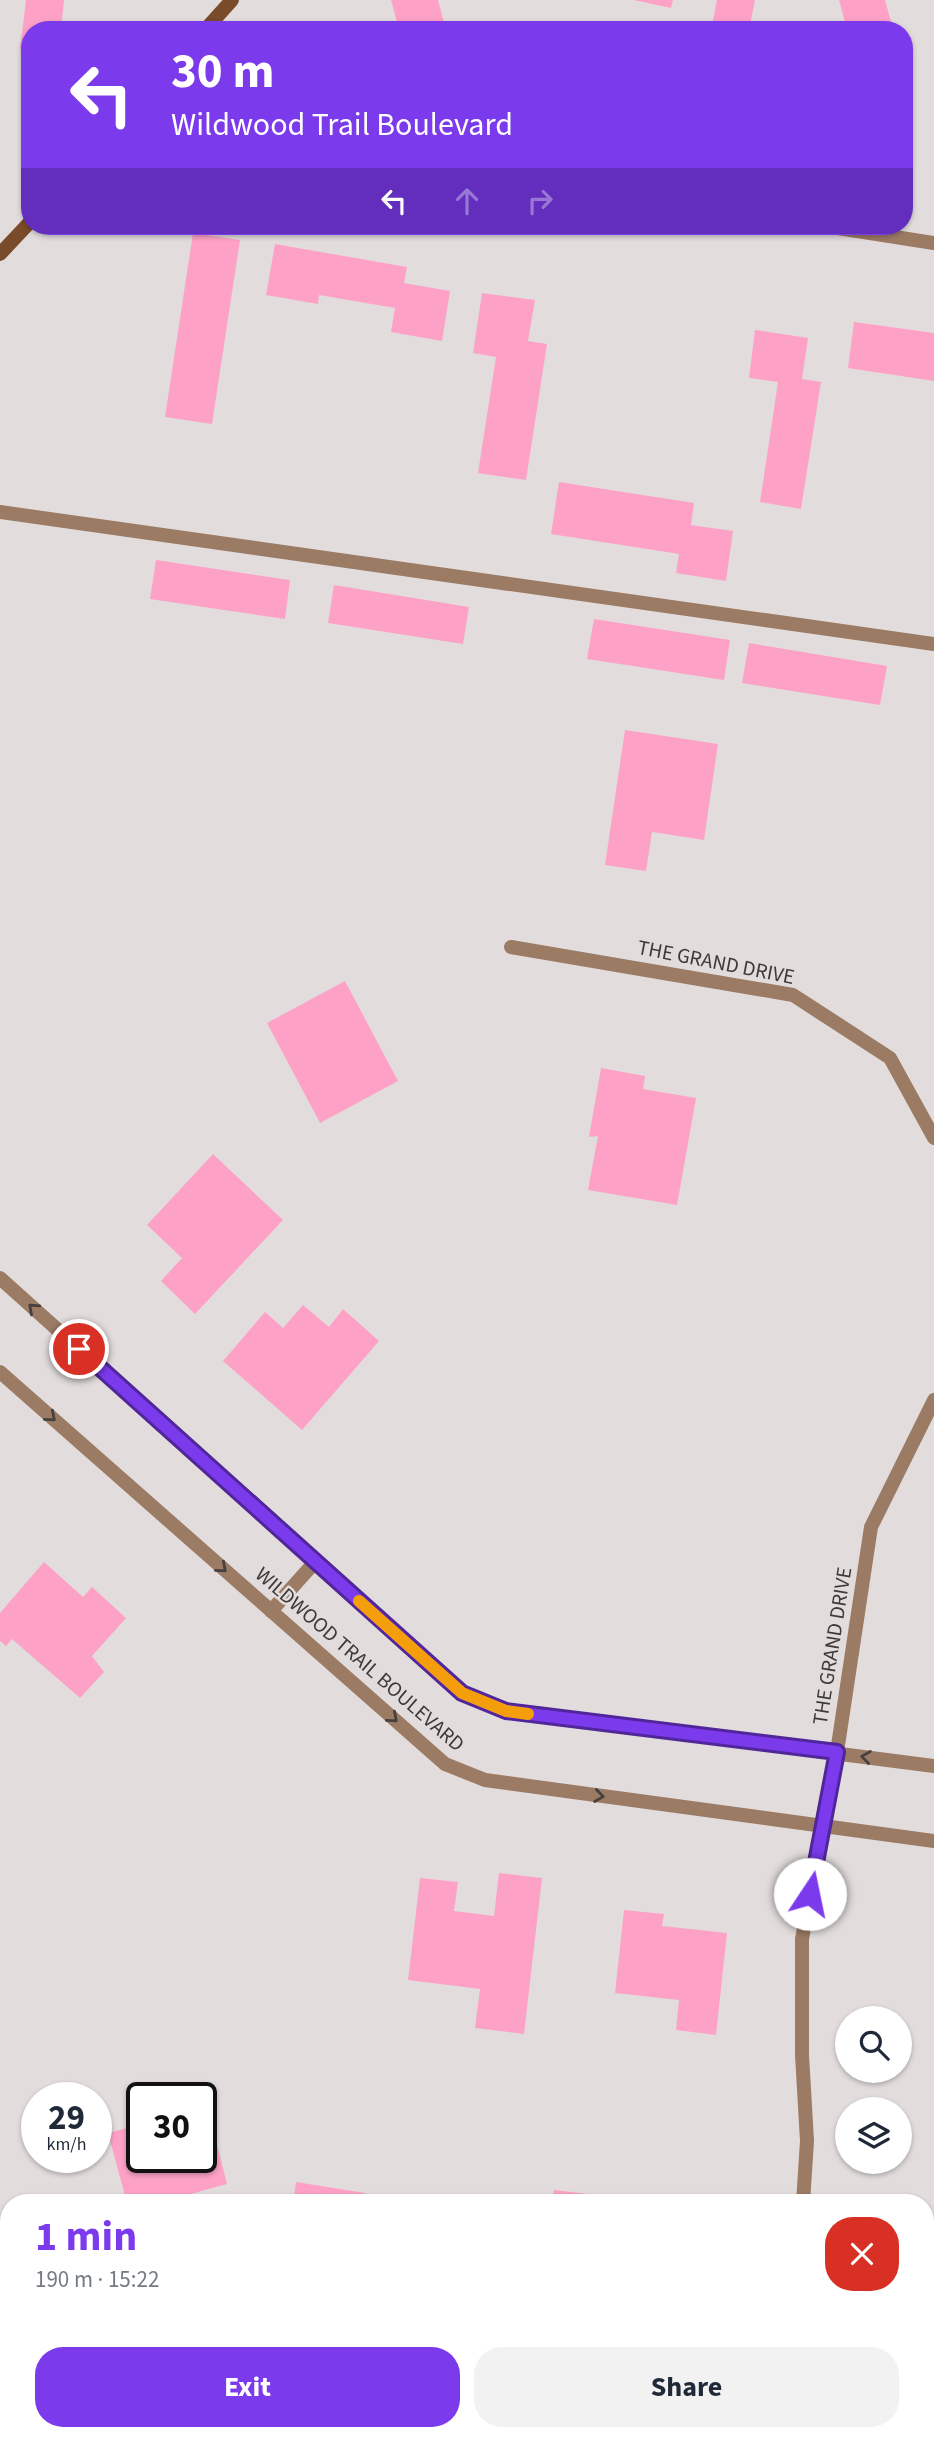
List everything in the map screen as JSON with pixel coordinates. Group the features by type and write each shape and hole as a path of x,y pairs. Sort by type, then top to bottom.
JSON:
{"main road":[{"path":"213,21 232,0"},
{"path":"0,254 21,232"}],"street":[{"path":"883,235 934,243"},
{"path":"0,512 934,644"},
{"name":"THE GRAND DRIVE","path":"511,947 793,995 890,1058 934,1138"},
{"name":"WILDWOOD TRAIL BOULEVARD","path":"0,1278 462,1693 506,1711 934,1766"},
{"name":"WILDWOOD TRAIL BOULEVARD","path":"0,1372 445,1765 485,1780 934,1841"},
{"name":"THE GRAND DRIVE","path":"804,2194 807,2141 802,2055 802,1939 837,1752 871,1527 934,1400"},
{"path":"271,1611 315,1562"}],"building":[{"path":"26,0 64,0 62,21 23,21"},
{"path":"391,0 438,0 444,21 397,21"},
{"path":"634,0 673,0 671,8"},
{"path":"717,0 755,0 751,21 713,21"},
{"path":"839,0 885,0 891,21 845,21"},
{"path":"193,235 240,240 212,424 165,417"},
{"path":"275,244 407,267 404,283 450,291 442,341 391,332 395,308 319,295 318,304 266,295"},
{"path":"482,293 535,300 528,341 547,344 526,480 478,473 496,357 473,353"},
{"path":"854,322 934,333 934,381 848,368"},
{"path":"755,330 808,338 802,379 821,382 801,509 760,502 778,382 749,378"},
{"path":"559,482 694,503 691,525 733,531 726,581 676,573 679,554 551,534"},
{"path":"156,560 290,580 285,619 150,599"},
{"path":"334,585 469,607 463,644 328,623"},
{"path":"594,619 730,640 724,680 587,659"},
{"path":"749,643 887,666 880,705 742,683"},
{"path":"625,730 718,744 704,840 652,832 646,871 605,865"},
{"path":"345,981 398,1081 320,1123 267,1023"},
{"path":"601,1068 645,1076 643,1089 696,1098 677,1205 588,1190 598,1136 589,1137"},
{"path":"213,1154 283,1220 195,1314 161,1281 182,1258 147,1225"},
{"path":"303,1305 329,1327 343,1309 379,1341 302,1430 223,1361 265,1312 283,1328"},
{"path":"44,1562 83,1597 92,1587 126,1618 92,1656 104,1672 80,1698 12,1639 6,1646 0,1641 0,1613"},
{"path":"499,1873 542,1878 524,2034 475,2028 480,1989 408,1980 420,1878 458,1882 454,1911 494,1916"},
{"path":"624,1910 664,1914 662,1926 727,1933 716,2035 676,2030 679,2000 615,1993"},
{"path":"126,2128 126,2173 217,2173 217,2145 227,2184 191,2194 125,2194 112,2148 112,2132"},
{"path":"296,2182 365,2193 365,2194 294,2194"},
{"path":"554,2190 588,2194 553,2194"}],"slow traffic":[{"path":"359,1601 462,1693 506,1711 528,1714"}],"route":[{"path":"79,1349 462,1693 506,1711 837,1752 810,1894"}]}
